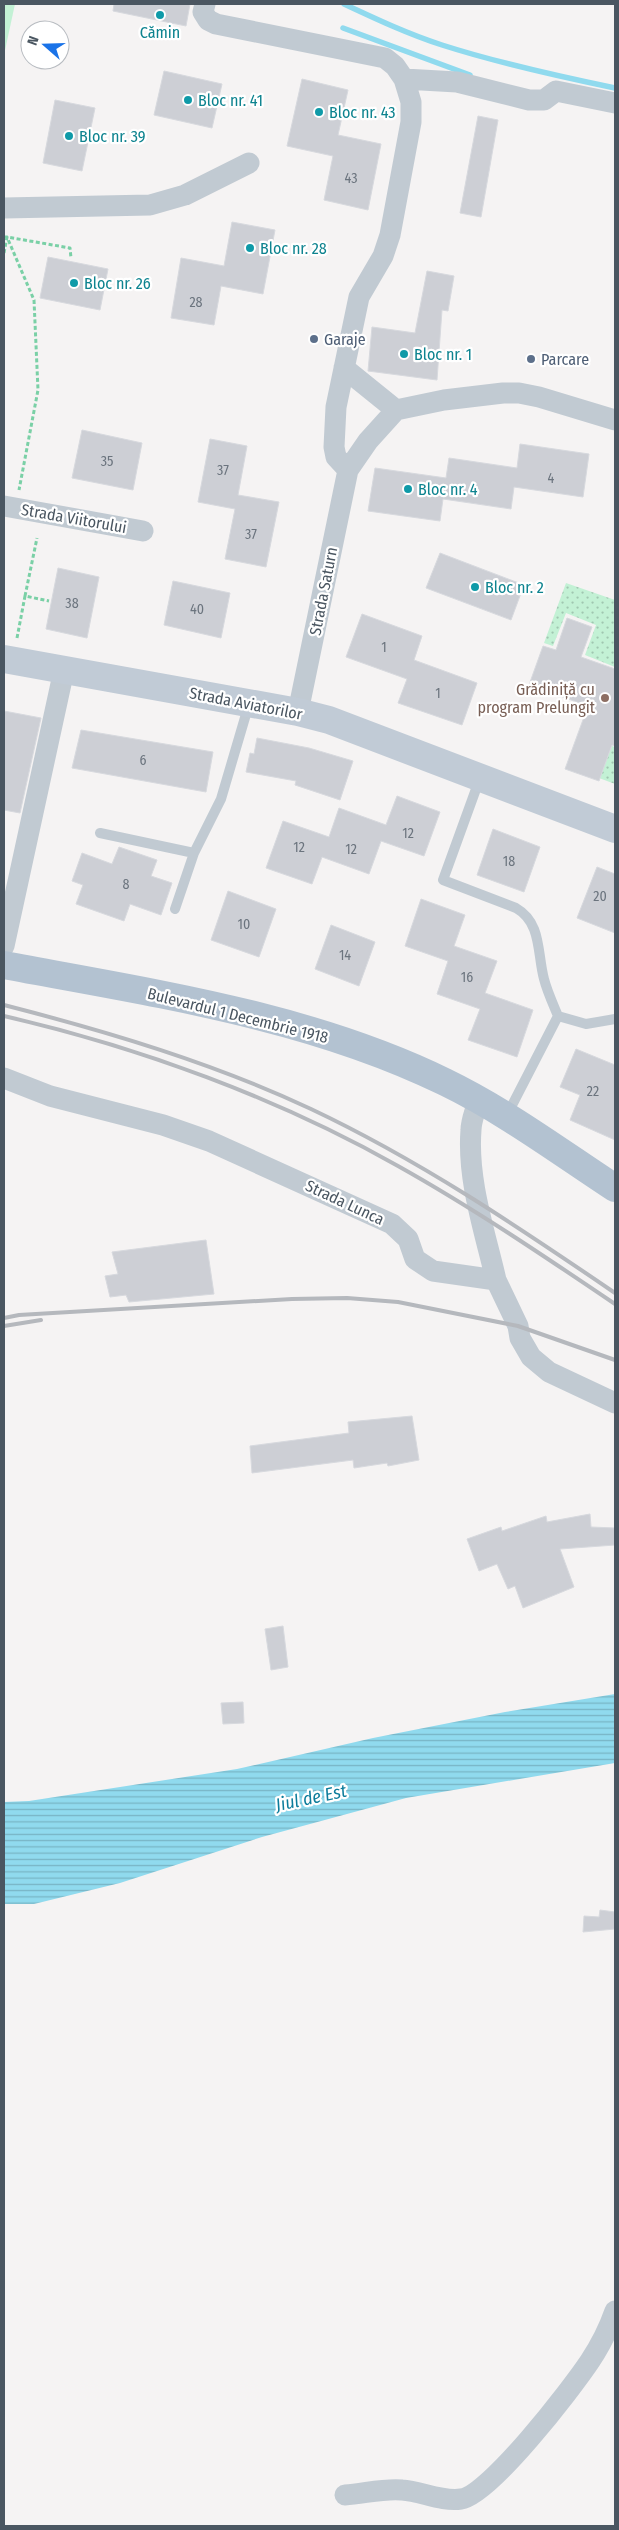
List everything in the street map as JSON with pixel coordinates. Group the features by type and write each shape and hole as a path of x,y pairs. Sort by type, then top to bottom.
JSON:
{"main road":[{"name":"Bulevardul 1 Decembrie 1918","path":"4,965 144,992 280,1022 354,1045 415,1068 478,1100 615,1188"}],"street":[{"path":"205,4 203,12 208,20 216,24 385,58 395,66 404,79 411,102 411,122 394,216 383,256 358,297 336,407 334,447 336,458 348,470"},
{"path":"404,79 457,82 528,100 544,100 556,91 615,103"},
{"path":"4,208 150,205 185,195 249,163"},
{"path":"344,368 396,410 444,400 519,393 615,420"},
{"name":"Strada Saturn","path":"298,712 348,470 368,441 396,410"},
{"name":"Strada Viitorului","path":"10,507 143,531"},
{"name":"Strada Aviatorilor","path":"8,660 298,712 329,720 615,829"},
{"path":"4,946 64,670"},
{"name":"Strada Lunca","path":"4,1078 50,1096 163,1125 209,1141 392,1224 408,1239 416,1259 433,1271 496,1280"},
{"path":"478,1100 471,1128 470,1147 482,1226 496,1280 518,1326 520,1338 531,1357 549,1372 615,1403"},
{"path":"345,2495 400,2489 440,2498 463,2499 480,2489 508,2464 590,2362 610,2326 615,2311"}],"lane":[{"path":"175,909 194,853 221,799 249,703"},
{"path":"481,777 444,880 516,908 534,926 544,979 558,1016 506,1118"},
{"path":"100,833 194,853"},
{"path":"558,1016 586,1024 615,1019"}],"path":[{"path":"4,253 5,237"},
{"path":"5,237 70,248 70,258"},
{"path":"5,237 34,300 37,382 10,507"},
{"path":"8,660 25,596 37,538"},
{"path":"25,596 49,601"}],"green space":[{"path":"4,4 15,4 4,55"},
{"path":"566,583 615,600 615,667 585,655 596,625 566,613 553,646 544,643"},
{"path":"612,746 615,747 615,784 599,778"}],"water":[{"name":"Jiul de Est","path":"615,1694 615,1763 406,1798 262,1837 120,1883 34,1904 4,1904 4,1802 29,1801 237,1769 373,1738 505,1712"}],"building":[{"name":"Cămin","path":"114,4 190,4 186,26 113,11"},
{"name":"Bloc nr. 41","path":"164,71 222,84 212,128 154,115"},
{"path":"302,79 348,90 338,135 381,144 368,210 324,200 333,156 287,146"},
{"name":"Bloc nr. 39","path":"55,100 95,108 82,171 43,163"},
{"path":"478,116 498,120 481,217 460,213"},
{"path":"232,222 275,230 263,294 221,286 214,325 171,318 181,258 224,266"},
{"name":"Bloc nr. 26","path":"48,257 108,269 100,310 40,298"},
{"name":"Bloc nr. 1","path":"427,271 454,276 448,311 442,310 437,380 368,371 372,327 415,333"},
{"path":"82,430 142,443 133,490 72,478"},
{"path":"210,439 247,446 238,495 279,502 266,567 225,559 235,509 198,502"},
{"path":"520,444 589,454 583,497 514,487 511,509 443,499 440,521 368,511 375,468 446,478 449,458 517,468"},
{"name":"Bloc nr. 2","path":"440,553 524,585 511,620 426,588"},
{"path":"58,568 99,577 87,638 46,629"},
{"path":"173,581 230,593 221,638 164,625"},
{"path":"362,614 422,636 414,660 477,683 462,725 398,703 407,679 346,657"},
{"name":"Grădiniță cu program Prelungit","path":"567,618 592,627 581,657 615,669 615,746 612,745 599,781 565,769 588,706 529,685 543,646 556,650"},
{"path":"4,711 41,718 20,813 4,810"},
{"path":"81,730 213,752 206,792 72,768"},
{"path":"257,738 309,748 353,761 340,800 295,785 296,781 246,772 250,753 254,754"},
{"path":"397,796 440,812 424,856 381,841 369,874 322,857 312,884 266,868 283,821 329,837 339,808 386,825"},
{"path":"493,829 540,847 524,892 477,875"},
{"path":"119,847 157,860 151,876 172,883 161,915 130,904 124,921 76,904 83,885 72,881 82,853 112,864"},
{"path":"597,867 615,874 615,933 577,918"},
{"path":"228,891 276,909 259,957 211,940"},
{"path":"421,899 465,915 454,946 497,961 485,993 533,1010 517,1057 468,1040 480,1009 437,994 448,961 405,946"},
{"path":"331,925 375,942 359,986 315,969"},
{"path":"576,1049 615,1065 615,1140 570,1120 580,1095 560,1087"},
{"path":"206,1240 214,1294 129,1302 126,1295 110,1297 105,1276 118,1274 112,1252"},
{"path":"412,1416 419,1460 388,1466 387,1463 354,1468 353,1460 252,1473 250,1446 349,1433 348,1422"},
{"path":"590,1514 591,1527 615,1528 615,1545 560,1549 574,1587 523,1608 515,1586 508,1589 497,1564 479,1571 467,1539 501,1527 502,1531 546,1516 547,1522"},
{"path":"283,1626 288,1667 271,1670 265,1629"},
{"path":"243,1702 244,1723 223,1724 221,1703"},
{"path":"600,1910 615,1912 615,1929 583,1932 584,1916 599,1917"}],"waterway":[{"path":"344,4 380,21 442,45 528,69 615,88"},
{"path":"343,28 470,75"}],"railway":[{"path":"4,1005 160,1050 236,1077 311,1109 429,1172 541,1243 615,1293"},
{"path":"4,1016 106,1043 156,1059 207,1077 305,1118 398,1166 481,1215 615,1304"},
{"path":"4,1318 19,1315 292,1299 347,1298 398,1302 518,1326 615,1360"},
{"path":"4,1326 41,1320"}],"place":[{"name":"Cămin","path":"160,15"},
{"name":"Bloc nr. 41","path":"188,100"},
{"name":"Bloc nr. 43","path":"319,112"},
{"name":"Bloc nr. 39","path":"69,136"},
{"name":"Bloc nr. 28","path":"250,248"},
{"name":"Bloc nr. 26","path":"74,283"},
{"name":"Garaje","path":"314,339"},
{"name":"Bloc nr. 1","path":"404,354"},
{"name":"Parcare","path":"531,359"},
{"name":"Bloc nr. 4","path":"408,489"},
{"name":"Bloc nr. 2","path":"475,587"},
{"name":"Grădiniță cu program Prelungit","path":"605,698"}]}
